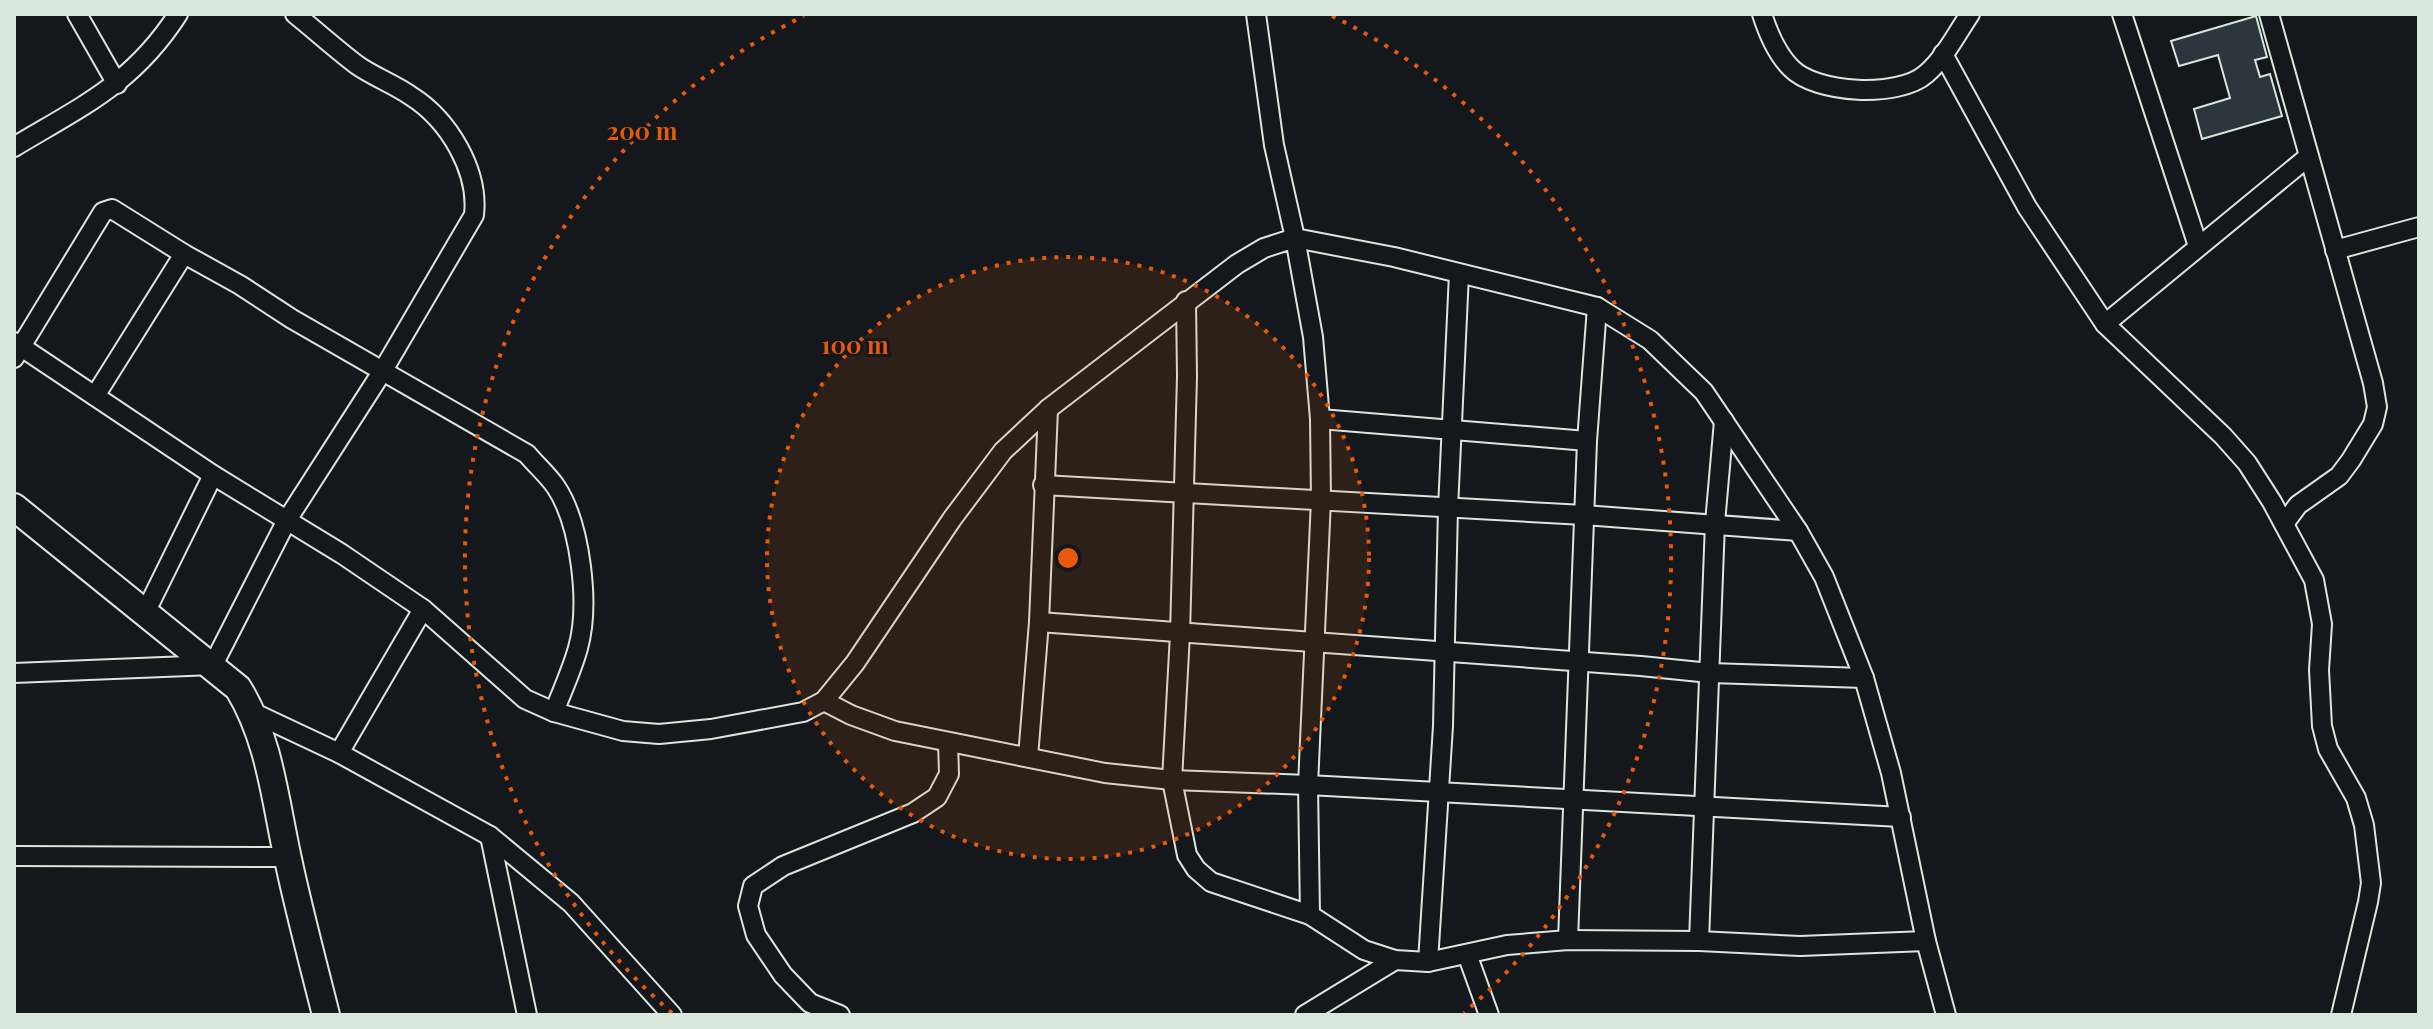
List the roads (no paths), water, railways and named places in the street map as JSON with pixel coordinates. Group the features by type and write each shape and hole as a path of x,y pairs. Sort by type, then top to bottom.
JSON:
{"street":[{"path":"77,14 117,84"},
{"path":"14,147 67,118 117,84 149,55 178,14"},
{"path":"213,665 287,520 382,372 474,215 476,196 465,161 449,133 431,112 411,96 359,66 295,14"},
{"path":"1256,14 1274,145 1313,337 1320,419 1321,500 1308,785 1310,915"},
{"path":"1762,14 1769,36 1792,69 1813,83 1873,90 1903,85 1925,76 1970,14"},
{"path":"2122,14 2198,246"},
{"path":"2269,14 2373,383 2377,407 2373,424 2339,476 2305,498 2284,524"},
{"path":"1943,54 2027,207 2105,324 2223,436 2247,463 2314,580 2320,601 2322,726 2328,749 2356,798 2371,883 2341,1015"},
{"path":"2105,324 2308,157"},
{"path":"554,712 578,647 583,611 579,555 573,526 557,487 527,454 292,319 128,217 106,209 16,349 95,396 423,609 517,693 554,712 623,731 659,734 768,720 803,712 824,701 855,663 952,519 1003,451 1048,409 1186,301 1264,248 1295,238 1379,253 1597,307 1650,340 1704,392 1798,531 1824,577 1864,678 1901,817 1926,941 1946,1015"},
{"path":"2335,250 2419,227"},
{"path":"95,396 184,254"},
{"path":"1428,962 1446,653 1448,508 1459,274"},
{"path":"1186,301 1180,634 1172,780 1187,855 1196,869 1211,882 1310,915 1364,950 1395,960 1428,962 1507,945 1568,940 1800,946 1926,941"},
{"path":"1568,940 1587,441 1597,307"},
{"path":"1028,757 1039,622 1048,409"},
{"path":"1320,419 1587,441"},
{"path":"1699,941 1715,523 1724,421"},
{"path":"145,613 213,475"},
{"path":"1043,485 1584,515 1798,531"},
{"path":"14,507 213,665 238,688 254,713 265,745 287,857 326,1015"},
{"path":"339,753 423,609"},
{"path":"1039,622 1710,673 1864,678"},
{"path":"14,673 213,665"},
{"path":"824,701 895,731 1105,773 1172,780 1901,817"},
{"path":"254,713 339,753 490,836 571,903 672,1015"},
{"path":"840,1015 810,1003 783,975 756,935 748,906 753,886 783,866 913,813 937,797 949,774 948,742"},
{"path":"490,836 527,1015"},
{"path":"14,856 287,857"},
{"path":"1467,954 1489,1015"},
{"path":"1305,1015 1395,960"}]}
